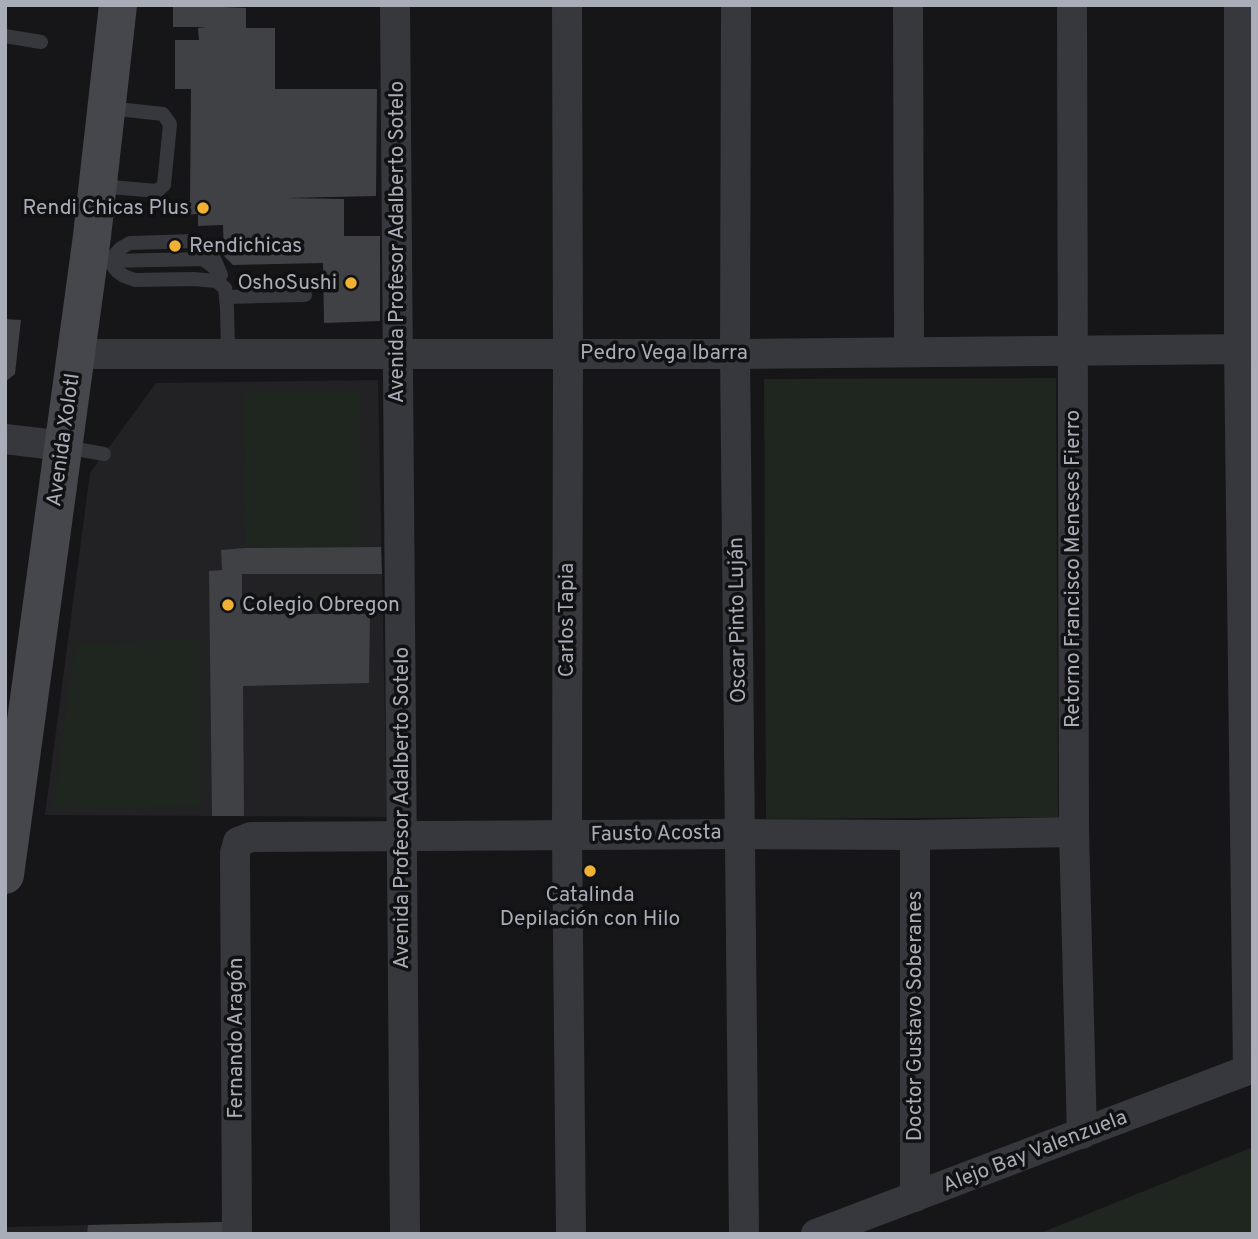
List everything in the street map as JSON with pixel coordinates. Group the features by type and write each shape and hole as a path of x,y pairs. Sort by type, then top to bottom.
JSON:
{"street":[{"name":"Avenida Xolotl","path":"5,875 76,354 98,261 97,186 118,5"},
{"name":"Avenida Profesor Adalberto Sotelo","path":"395,5 405,1234"},
{"name":"Carlos Tapia","path":"567,5 570,1234"},
{"name":"Oscar Pinto Luján","path":"737,5 735,354 744,1234"},
{"path":"908,5 909,352"},
{"name":"Retorno Francisco Meneses Fierro","path":"1072,5 1074,832 1082,1134"},
{"path":"1240,5 1246,349 1250,1069"},
{"name":"Pedro Vega Ibarra","path":"76,354 735,354 1246,349"},
{"path":"5,439 64,446"},
{"name":"Fausto Acosta","path":"238,842 251,837 1074,832"},
{"name":"Doctor Gustavo Soberanes","path":"915,835 915,1197"},
{"name":"Fernando Aragón","path":"237,1234 235,853 238,842"},
{"name":"Alejo Bay Valenzuela","path":"816,1234 1250,1069"}],"lane":[{"path":"5,36 41,42"},
{"path":"97,186 157,191 164,185 167,171 170,124 163,114 106,108"},
{"path":"98,261 130,243 196,241 203,244 211,252 224,286 228,353"},
{"path":"98,261 135,280 194,279 216,281 224,286 305,295"},
{"path":"64,446 104,454"}],"shaded area":[{"path":"1056,378 1058,817 766,819 764,379"},
{"name":"Colegio Obregon","path":"378,380 387,817 45,815 90,473 156,383"},
{"path":"360,391 362,547 245,548 244,392"},
{"path":"201,638 201,806 53,809 75,644"},
{"path":"1253,1147 1253,1234 1038,1234"},
{"path":"222,1222 222,1234 5,1234 5,1227"}],"building":[{"path":"173,5 246,8 246,28 275,28 275,89 377,89 376,196 286,198 344,199 344,236 380,236 380,321 324,323 323,263 233,265 224,256 223,225 198,226 198,214 184,215 183,201 190,201 191,89 175,89 175,40 199,40 198,28 206,27 173,27"},
{"path":"5,319 21,320 15,374 5,382"},
{"path":"381,547 382,574 242,574 242,614 370,614 369,683 243,686 244,816 212,816 209,571 222,570 221,550"},
{"path":"222,1222 222,1234 87,1234 88,1225"}],"place":[{"name":"Rendi Chicas Plus","path":"203,208"},
{"name":"Rendichicas","path":"175,246"},
{"name":"OshoSushi","path":"351,283"},
{"name":"Colegio Obregon","path":"228,605"},
{"name":"Catalinda Depilación con Hilo","path":"590,871"}]}
